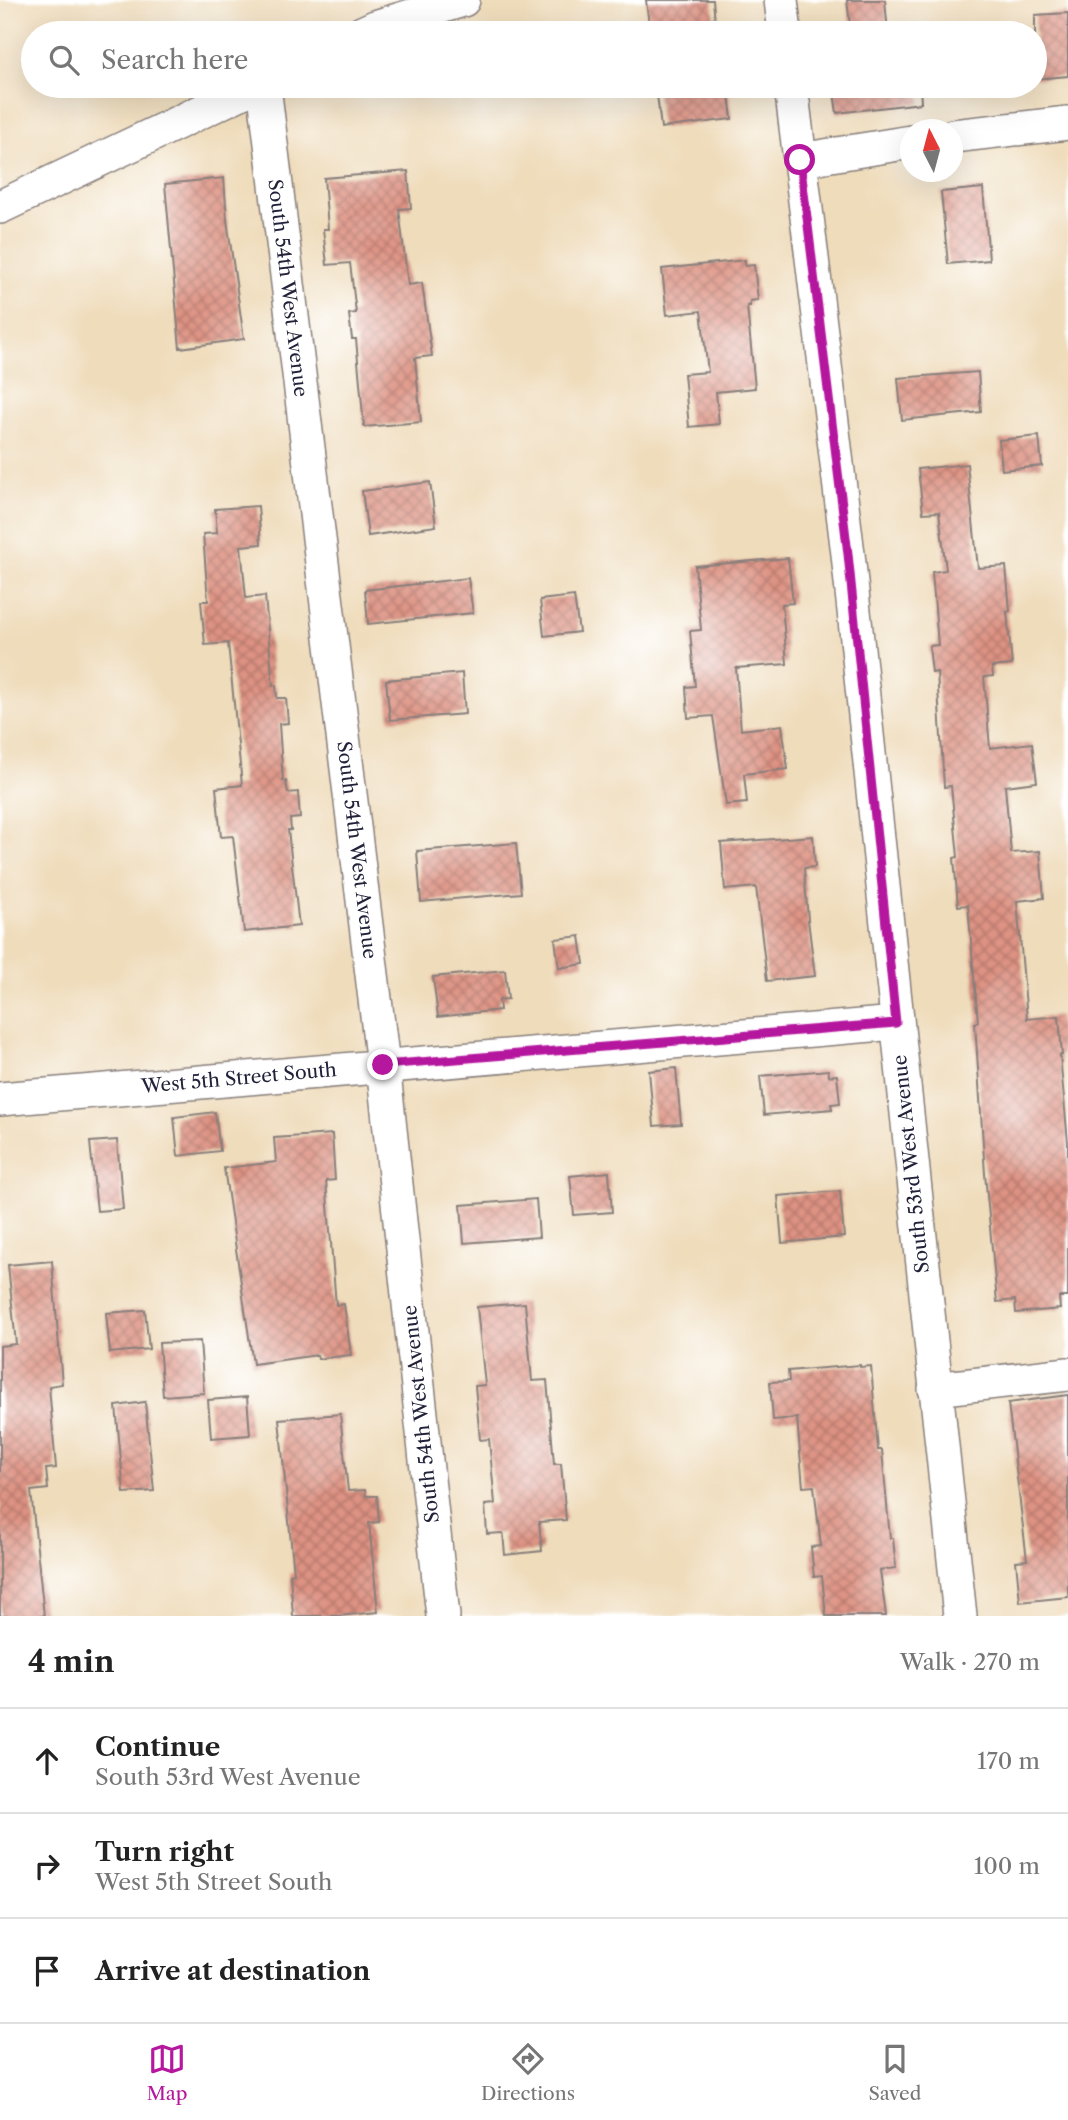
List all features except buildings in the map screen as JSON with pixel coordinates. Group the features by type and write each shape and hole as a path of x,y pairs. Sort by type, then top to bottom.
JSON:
{"street":[{"path":"395,21 463,0"},
{"path":"780,0 783,21"},
{"path":"0,207 231,98"},
{"name":"South 54th West Avenue","path":"265,98 383,1065 443,1616"},
{"name":"South 53rd West Avenue","path":"792,98 849,568 960,1616"},
{"path":"963,135 1068,123"},
{"path":"800,160 900,144"},
{"name":"West 5th Street South","path":"0,1100 896,1023"},
{"path":"935,1389 1068,1374"}],"route":[{"path":"383,1065 896,1023 848,554 800,160"}]}
